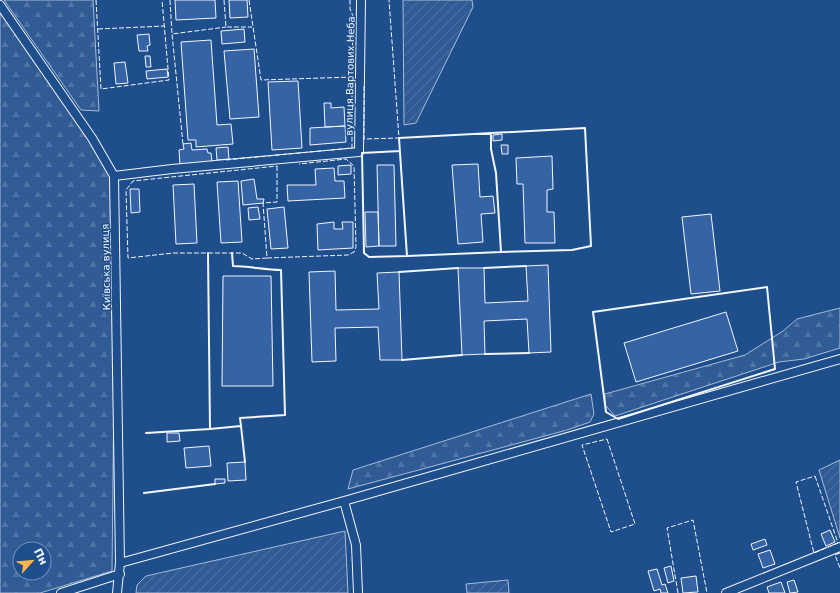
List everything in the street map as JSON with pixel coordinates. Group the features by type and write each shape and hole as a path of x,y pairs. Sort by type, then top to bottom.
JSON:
{"street":[{"name":"вулиця Вартових Неба","path":"114,176 359,152 360,0"},
{"name":"Київська вулиця","path":"0,5 92,138 114,176 120,563 117,593"},
{"path":"120,563 344,501 840,359"},
{"path":"344,501 356,545 358,593"},
{"path":"726,593 840,547"},
{"path":"61,593 120,574"}],"green space":[{"path":"4,0 93,0 99,111 81,110"},
{"path":"403,0 472,0 473,7 416,123 404,125"},
{"path":"0,5 114,176 116,206 112,571 40,593 0,593"},
{"path":"840,308 840,348 804,359 779,362 615,416 605,405 605,394 745,355 783,331 797,319"},
{"path":"591,394 594,414 590,422 567,430 348,489 353,470"},
{"path":"840,460 840,538 819,470"},
{"path":"345,531 348,593 136,593 137,585 146,576"},
{"path":"508,580 509,593 467,593 466,584"}],"building":[{"path":"175,0 215,0 216,18 176,20"},
{"path":"229,0 247,0 248,17 230,18"},
{"path":"244,29 245,42 222,44 221,31"},
{"path":"149,34 150,45 147,46 148,51 139,51 137,35"},
{"path":"211,40 217,125 231,124 233,144 196,147 196,140 188,140 181,42"},
{"path":"254,49 259,117 230,119 224,51"},
{"path":"145,56 150,56 151,67 146,67"},
{"path":"125,62 128,83 116,84 114,63"},
{"path":"167,69 168,77 147,79 146,71"},
{"path":"298,81 302,148 272,150 268,82"},
{"path":"324,103 331,103 331,108 344,107 345,126 325,127"},
{"path":"345,126 346,142 310,145 310,128"},
{"path":"502,134 502,140 493,141 493,135"},
{"path":"191,143 192,150 207,149 208,153 211,153 212,162 180,164 179,150 184,149 183,144"},
{"path":"501,145 508,145 508,154 502,154"},
{"path":"228,147 229,159 217,160 216,148"},
{"path":"552,156 553,189 547,190 547,212 554,212 555,243 525,243 523,184 517,184 516,158"},
{"path":"478,164 480,197 493,196 495,213 481,214 483,242 458,244 452,165"},
{"path":"351,165 351,174 338,175 338,166"},
{"path":"377,165 394,165 396,246 379,246"},
{"path":"334,168 335,181 344,181 345,198 288,201 287,185 316,185 315,169"},
{"path":"254,179 257,199 264,199 263,203 243,205 241,181"},
{"path":"238,181 242,242 221,243 217,182"},
{"path":"194,184 197,243 176,244 173,185"},
{"path":"130,189 139,189 140,212 131,213"},
{"path":"258,207 260,219 249,220 248,208"},
{"path":"284,207 288,248 271,249 267,209"},
{"path":"365,212 378,212 379,246 366,247"},
{"path":"711,214 720,291 691,294 682,217"},
{"path":"334,222 334,229 343,229 342,222 353,222 353,248 318,250 317,224"},
{"path":"548,265 551,352 529,353 527,319 484,321 485,354 462,355 458,268 484,268 485,303 528,301 526,266"},
{"path":"335,271 336,310 379,309 377,273 399,272 402,360 380,360 378,327 335,328 336,361 312,362 309,272"},
{"path":"223,276 271,276 273,386 222,386"},
{"path":"726,312 738,351 636,382 624,343"},
{"path":"167,433 179,433 180,441 167,442"},
{"path":"209,446 211,466 186,468 184,448"},
{"path":"245,462 246,480 228,481 227,463"},
{"path":"215,479 225,479 225,483 215,484"},
{"path":"830,530 835,542 826,546 821,534"},
{"path":"765,539 767,545 753,550 751,544"},
{"path":"770,550 775,564 763,568 758,554"},
{"path":"671,566 674,581 668,583 664,568"},
{"path":"657,569 662,585 665,584 668,593 661,593 660,589 654,591 648,571"},
{"path":"696,576 698,592 683,593 681,578"},
{"path":"794,580 798,592 790,593 787,582"},
{"path":"781,582 785,593 769,593 767,587"}],"fence":[{"path":"96,0 101,89 169,80 162,0"},
{"path":"170,0 172,34"},
{"path":"224,0 226,27 252,27"},
{"path":"249,0 261,80 352,77 353,16 350,9 350,0"},
{"path":"364,86 364,139 399,138 389,0"},
{"path":"98,29 165,26"},
{"path":"183,144 172,34 226,27"},
{"path":"226,160 352,148 352,77"},
{"path":"267,258 348,255 354,252 356,247 354,166 346,159 299,164"},
{"path":"277,166 277,202 263,203 267,258 252,259 242,253 173,253 128,258 126,190 133,181 277,166"},
{"path":"607,439 635,524 611,532 582,445 607,439"},
{"path":"815,476 838,543 814,553 796,482 815,476"},
{"path":"678,593 667,528 693,520 707,593"},
{"path":"840,553 835,555 840,568"}],"wall":[{"path":"491,133 491,149 496,173 501,252 572,250 591,246 585,128 399,138 407,256 501,252"},
{"path":"400,151 362,153 364,253 369,257 407,256"},
{"path":"208,253 210,429 241,426 240,418 285,415 281,270 233,266 232,253"},
{"path":"484,268 526,266"},
{"path":"399,272 458,268"},
{"path":"767,287 775,369 618,419 606,412 593,312 767,287"},
{"path":"485,354 529,353"},
{"path":"402,360 462,355"},
{"path":"241,426 245,462"},
{"path":"146,433 210,429"},
{"path":"144,493 215,484"}]}
